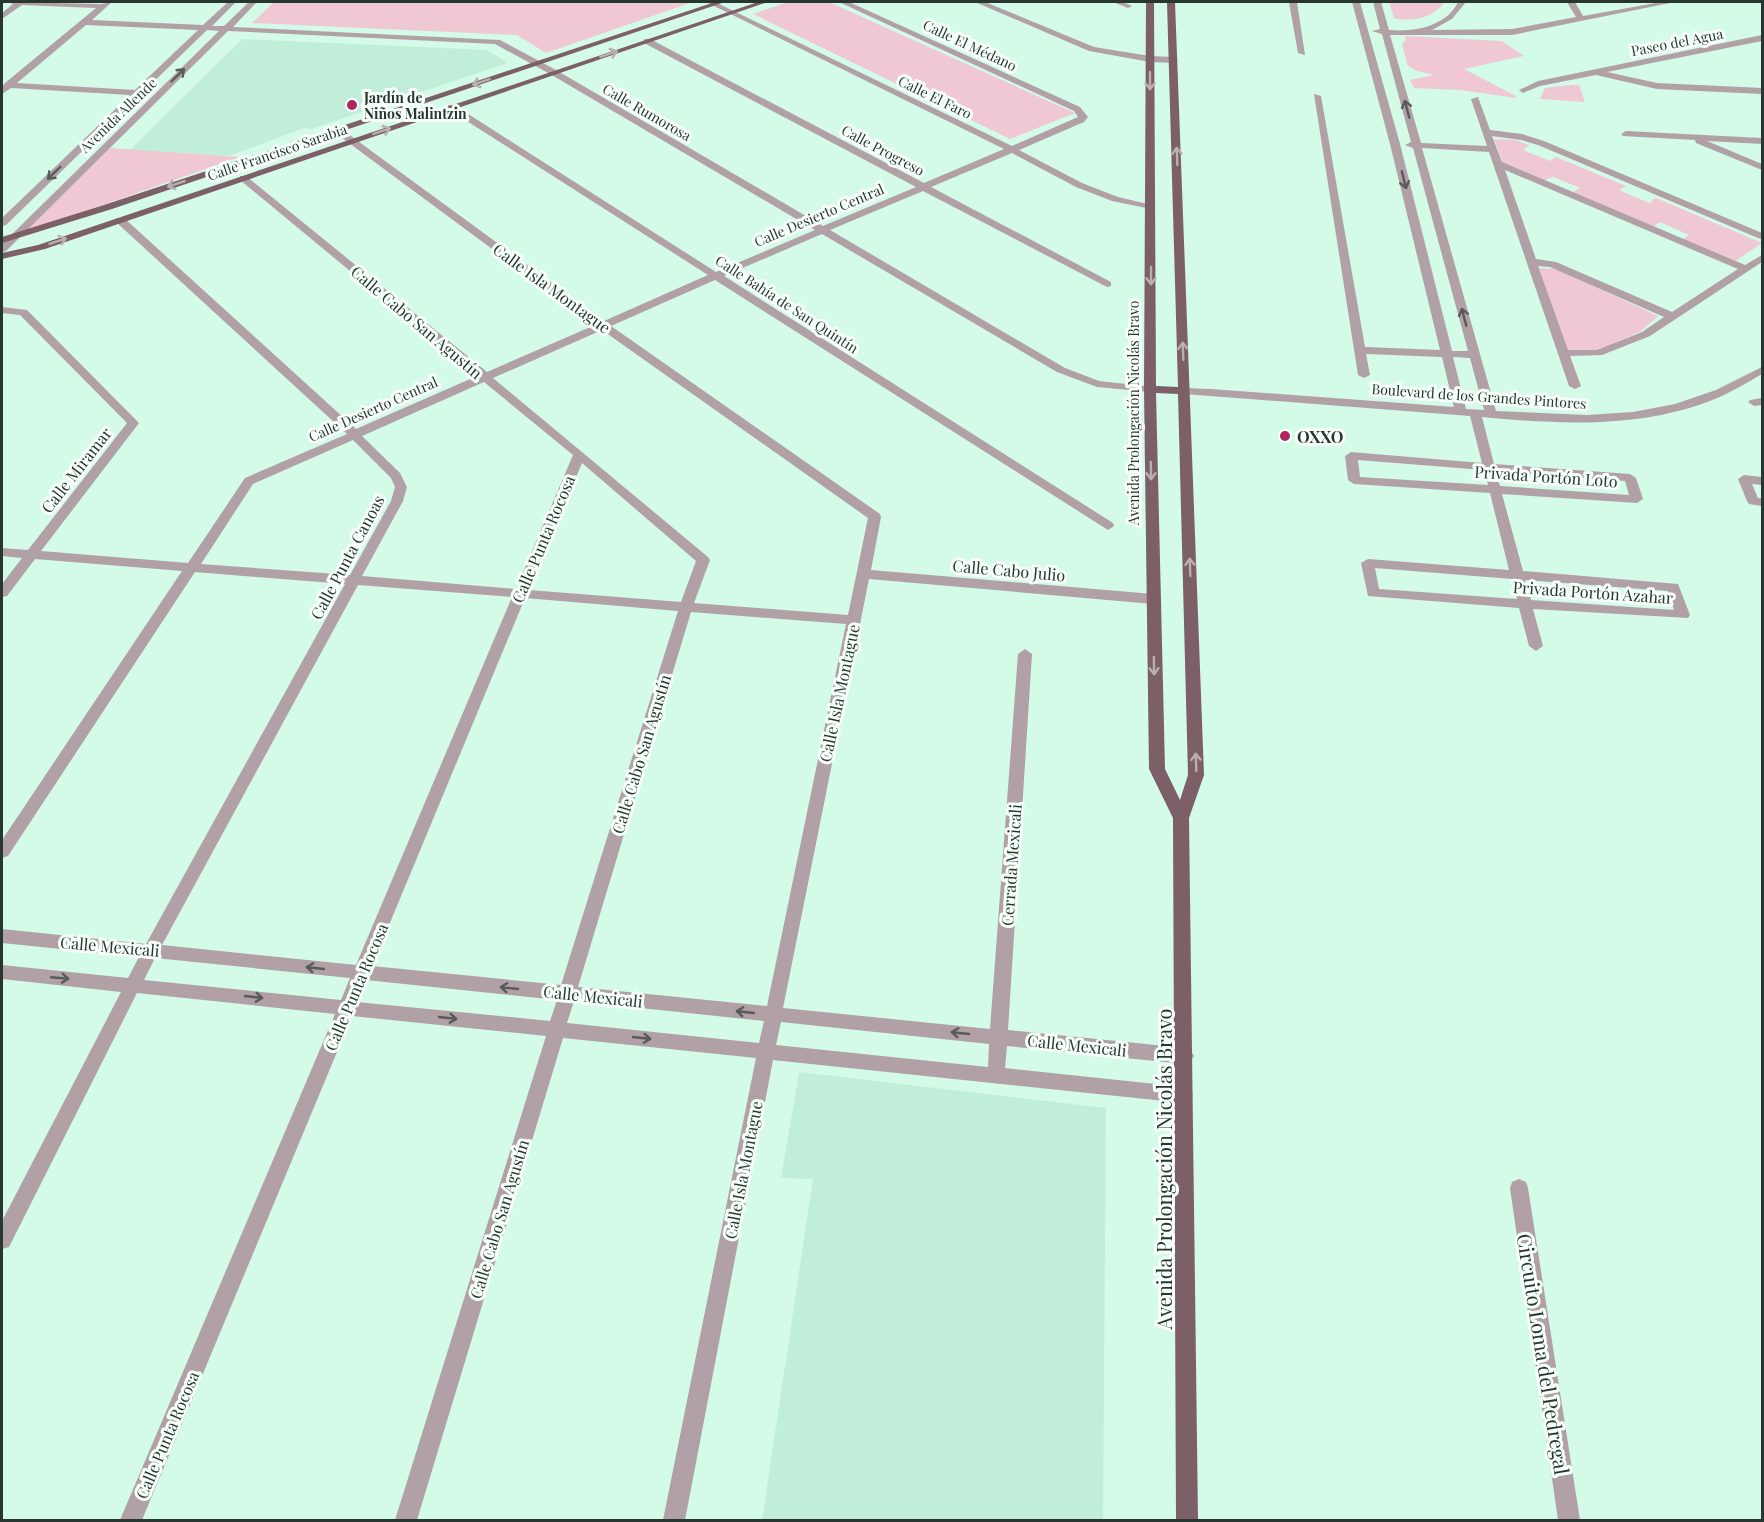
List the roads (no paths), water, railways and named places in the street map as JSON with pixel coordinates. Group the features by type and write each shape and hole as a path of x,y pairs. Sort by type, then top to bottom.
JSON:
{"main road":[{"name":"Calle Francisco Sarabia","path":"2,240 108,207 715,2"},
{"name":"Calle Francisco Sarabia","path":"2,256 41,247 764,2"},
{"name":"Avenida Prolongación Nicolás Bravo","path":"1150,2 1150,389 1157,769 1182,818"},
{"name":"Avenida Prolongación Nicolás Bravo","path":"1171,2 1196,775 1182,818 1187,1521"},
{"path":"1150,389 1184,391"}],"street":[{"path":"12,2 105,4"},
{"path":"2,17 21,2"},
{"name":"Avenida Allende","path":"2,223 232,2"},
{"name":"Avenida Allende","path":"2,249 253,2"},
{"name":"Calle El Faro","path":"715,2 731,13 1011,149 1079,185 1102,194 1151,206"},
{"name":"Calle El Médano","path":"843,2 1077,109 1083,117"},
{"path":"979,2 1092,49 1150,59 1174,60"},
{"path":"1117,2 1128,6"},
{"path":"1293,2 1302,53"},
{"path":"1356,2 1394,140 1446,350 1489,466 1536,646"},
{"path":"1377,2 1491,414"},
{"path":"1415,33 1452,17 1459,11 1462,2"},
{"path":"1571,2 1581,19"},
{"path":"1364,30 1415,33 1512,32 1671,2"},
{"path":"5,88 105,4"},
{"name":"Calle Rumorosa","path":"83,22 497,42 554,72 1061,370 1097,384 1118,388 1150,389"},
{"name":"Paseo del Agua","path":"1523,90 1538,84 1762,38"},
{"name":"Calle Progreso","path":"646,41 1107,284"},
{"name":"Paseo del Agua","path":"1597,72 1618,80 1639,84 1762,91"},
{"path":"5,88 137,93"},
{"path":"1317,96 1364,375"},
{"path":"1475,99 1575,386"},
{"name":"Calle Bahía de San Quintín","path":"451,107 1108,526"},
{"name":"Calle Desierto Central","path":"2,852 249,481 602,325 1081,120 1083,117"},
{"name":"Calle Isla Montague","path":"337,130 602,325 875,517 766,1051 674,1521"},
{"path":"1626,134 1762,141"},
{"path":"1394,140 1488,140 1522,137 1762,236"},
{"path":"1694,138 1708,146 1762,167"},
{"path":"1496,164 1746,269"},
{"name":"Calle Cabo San Agustín","path":"243,178 579,454 703,560 686,607 406,1521"},
{"name":"Calle Punta Canoas","path":"2,1240 151,950 398,501 401,487 396,476 354,434 120,220"},
{"path":"1563,353 1598,353 1646,334 1762,258"},
{"path":"1531,262 1552,264 1673,317"},
{"name":"Calle Miramar","path":"2,310 23,312 133,423 2,593"},
{"path":"1359,346 1473,351"},
{"name":"Boulevard de los Grandes Pintores","path":"1184,391 1575,419 1646,414 1708,398 1762,370"},
{"name":"Calle Punta Rocosa","path":"131,1521 579,454"},
{"name":"Privada Portón Loto","path":"1351,456 1630,478 1637,499 1495,489 1354,480 1351,456"},
{"path":"1762,481 1744,479 1753,501 1762,502"},
{"path":"2,552 854,620"},
{"name":"Privada Portón Azahar","path":"1368,563 1673,587 1683,615 1524,603 1373,593 1368,563"},
{"name":"Calle Cabo Julio","path":"863,574 1153,599"},
{"name":"Cerrada Mexicali","path":"996,1075 1025,654"},
{"name":"Calle Mexicali","path":"2,936 1185,1056"},
{"path":"2,972 1184,1095"},
{"name":"Circuito Loma del Pedregal","path":"1519,1188 1569,1521"}],"place":[{"name":"Jardín de Niños Malintzin","path":"352,105"},
{"name":"OXXO","path":"1285,436"}]}
